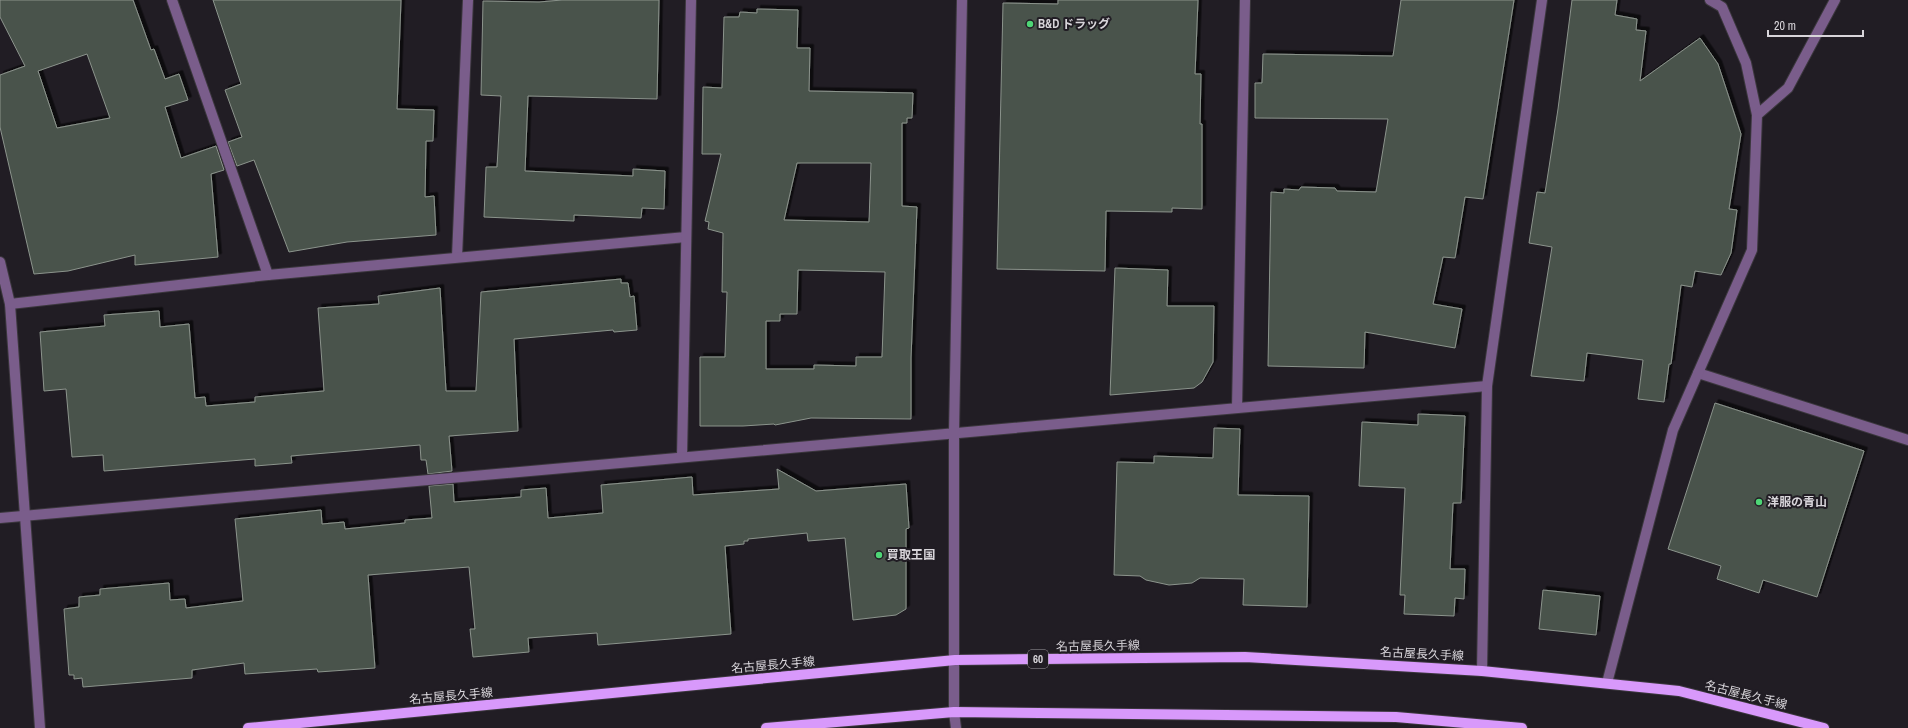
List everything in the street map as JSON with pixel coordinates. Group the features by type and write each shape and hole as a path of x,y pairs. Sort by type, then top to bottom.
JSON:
{"main road":[{"name":"名古屋長久手線","path":"248,728 955,660 1245,657 1482,671 1679,691 1824,728"},
{"path":"766,728 954,712 1396,717 1522,728"}],"street":[{"path":"172,0 268,275"},
{"path":"457,257 468,0"},
{"path":"682,457 692,0"},
{"path":"956,728 954,712 954,433 962,0"},
{"path":"1237,408 1245,0"},
{"path":"1482,671 1488,386 1542,0"},
{"path":"1607,683 1673,430 1752,250 1757,115 1746,63 1722,8 1710,0"},
{"path":"1757,115 1788,88 1835,0"},
{"path":"10,304 268,275 686,237"},
{"path":"0,262 10,304 40,728"},
{"path":"1698,373 1908,440"},
{"path":"0,518 1488,386"}],"building":[{"path":"0,0 133,0 151,50 154,49 165,79 179,74 188,100 165,107 181,158 216,146 224,170 211,174 218,257 135,265 135,255 68,271 34,274 0,127 0,75 25,66 0,17","holes":["87,54 110,118 57,128 38,71"]},
{"path":"213,0 401,0 397,109 434,110 433,141 426,141 425,197 434,196 436,235 347,242 289,252 254,160 237,166 228,142 242,137 225,90 241,84"},
{"path":"562,0 659,0 657,99 528,96 525,171 633,176 633,169 665,171 664,209 642,208 641,218 574,215 574,221 484,217 486,167 497,167 501,96 481,95 483,1 539,2"},
{"path":"1058,0 1198,0 1195,74 1201,74 1200,124 1202,124 1202,209 1172,208 1172,212 1106,211 1105,271 997,269 1003,3 1058,4"},
{"path":"1401,0 1514,0 1483,199 1465,197 1455,258 1443,257 1433,304 1462,309 1455,348 1365,332 1364,368 1268,366 1271,192 1284,193 1284,189 1299,190 1301,187 1335,188 1337,191 1376,192 1388,119 1255,118 1255,83 1262,83 1263,54 1393,56"},
{"path":"1572,0 1617,0 1615,15 1637,19 1636,30 1646,31 1640,81 1700,38 1718,64 1741,134 1729,209 1737,210 1731,253 1721,275 1695,271 1692,287 1681,285 1671,364 1669,364 1664,402 1638,399 1643,360 1587,353 1584,381 1531,376 1552,247 1529,243 1537,192 1545,193 1558,109"},
{"path":"757,9 798,10 797,48 810,48 809,91 913,93 912,118 907,118 907,123 902,123 902,206 917,207 911,358 911,419 811,418 775,425 700,426 700,357 725,357 727,292 722,292 723,233 708,229 709,222 705,221 721,154 702,154 703,87 722,88 724,17 739,17 740,12 757,13","holes":["797,163 871,163 869,222 784,220","798,270 885,272 882,357 856,357 856,366 814,365 814,369 766,369 766,321 780,321 780,314 797,314"]},
{"path":"1115,268 1168,270 1167,306 1214,306 1213,362 1202,382 1194,388 1110,395"},
{"path":"621,279 621,283 628,283 630,297 634,296 637,330 614,332 613,330 514,339 518,431 449,436 452,471 428,474 426,460 421,460 420,445 291,456 292,463 255,466 255,459 104,471 103,455 72,457 66,389 44,391 40,332 105,326 104,315 159,311 160,327 189,324 195,398 205,397 206,406 255,402 255,397 324,391 318,308 379,304 378,296 440,288 446,391 476,391 481,292"},
{"path":"1715,403 1864,451 1817,597 1763,580 1759,593 1717,579 1721,566 1668,549"},
{"path":"1418,414 1465,416 1461,503 1453,503 1450,569 1465,569 1464,599 1455,598 1454,616 1404,614 1405,595 1400,595 1405,488 1359,486 1362,422 1418,425"},
{"path":"1214,428 1240,429 1238,495 1309,496 1307,607 1243,605 1244,579 1200,578 1192,583 1169,585 1146,580 1140,576 1114,575 1117,462 1154,463 1154,456 1213,458"},
{"path":"777,469 816,491 906,484 909,528 906,529 906,609 896,615 853,620 845,538 808,541 807,533 748,539 748,541 744,541 744,544 725,546 731,634 598,645 597,633 528,638 529,652 473,657 470,629 475,629 469,567 368,575 375,668 318,672 317,669 245,674 244,663 192,670 192,678 83,687 82,678 74,679 74,675 69,675 64,609 79,607 79,597 100,595 100,589 169,583 170,600 185,599 186,608 243,601 235,519 321,510 322,524 344,522 345,529 405,523 405,520 432,518 429,486 453,484 454,502 521,497 521,490 546,488 548,518 603,513 601,485 692,477 693,495 779,489"},
{"path":"1543,590 1600,596 1596,635 1539,629"}],"place":[{"name":"B&D ドラッグ","path":"1030,24"},
{"name":"洋服の青山","path":"1759,502"},
{"name":"買取王国","path":"879,555"}]}
